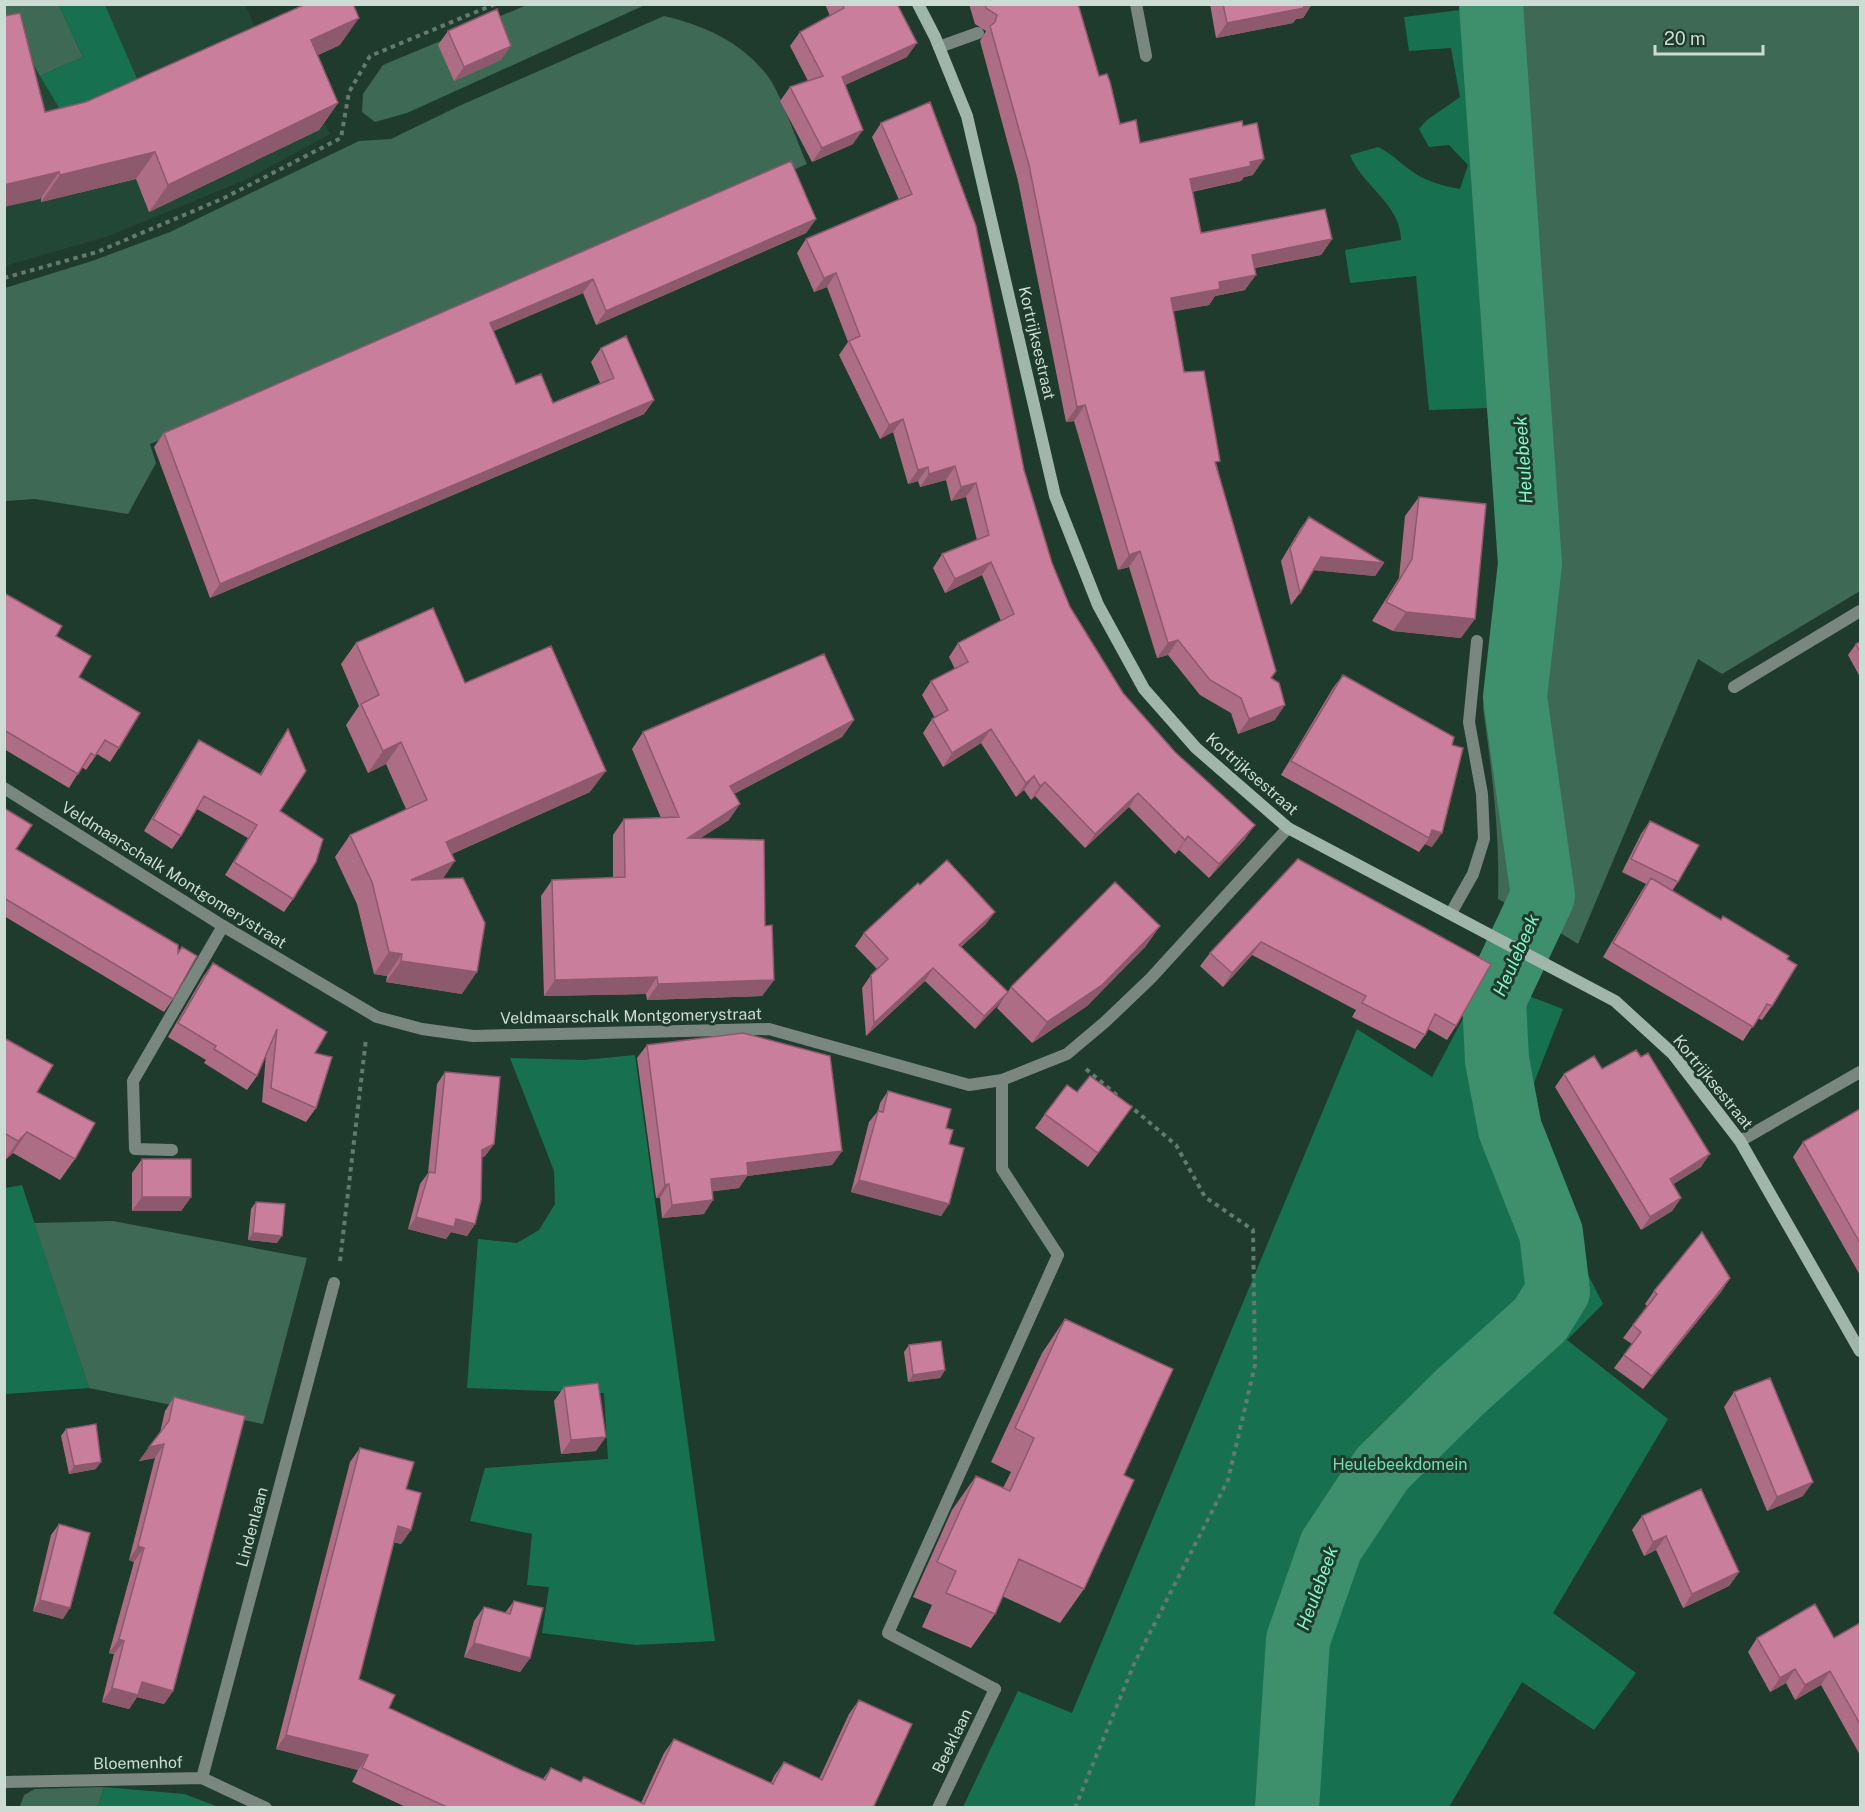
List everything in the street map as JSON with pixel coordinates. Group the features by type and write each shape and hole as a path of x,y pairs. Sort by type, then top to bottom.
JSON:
{"street":[{"name":"Kortrijksestraat","path":"918,4 939,47 967,116 1055,496 1098,605 1144,689 1196,748 1288,828 1615,1001 1673,1054 1740,1141 1860,1350"},
{"path":"1136,4 1146,56"},
{"path":"939,47 978,33"},
{"path":"1734,687 1860,611"},
{"path":"1451,913 1473,874 1484,839 1482,794 1469,722 1477,641"},
{"name":"Veldmaarschalk Montgomerystraat","path":"4,788 223,926 377,1017 422,1029 473,1036 768,1029 969,1085 1002,1080 1067,1054 1151,978 1288,828"},
{"path":"172,1150 135,1149 133,1081 223,926"},
{"path":"1740,1141 1860,1072"},
{"name":"Beeklaan","path":"938,1808 995,1689 888,1632 1058,1255 1002,1169 1002,1080"},
{"name":"Lindenlaan","path":"202,1778 334,1283"},
{"name":"Bloemenhof","path":"4,1782 202,1778 266,1808"}],"path":[{"path":"4,278 97,252 224,198 341,138 349,92 370,56 495,4"},
{"path":"334,1283 340,1261 366,1038 377,1017"},
{"path":"1067,1054 1176,1144 1205,1197 1253,1230 1256,1293 1255,1365 1228,1480 1134,1664 1075,1808"}],"shaded area":[{"path":"4,5 59,5 83,57 40,76 5,14"},
{"path":"105,5 245,5 260,38 304,79 330,134 250,178 106,237 5,266 4,14 69,123 142,90"},
{"path":"527,5 645,5 407,113 375,122 362,112 363,94 383,65"},
{"path":"1512,5 1860,5 1860,591 1722,674 1698,659 1578,944 1556,930 1557,883 1528,708 1535,647 1551,558 1538,302"},
{"path":"664,16 721,36 757,63 777,93 807,164 323,373 150,444 156,463 128,514 35,499 5,501 5,288 92,261 170,232 359,141 391,139 459,106"},
{"path":"1517,526 1514,610 1500,611 1498,529"},
{"path":"1483,708 1506,710 1514,774 1518,860 1516,909 1498,899 1497,827"},
{"path":"113,1221 307,1258 263,1424 89,1388 34,1223"},
{"path":"104,1787 98,1807 20,1806 24,1795 35,1789"}],"green space":[{"path":"59,5 105,5 142,90 69,124 40,76 83,57"},
{"path":"1476,8 1496,210 1517,526 1498,529 1487,408 1429,410 1416,276 1350,283 1345,250 1401,240 1395,216 1363,176 1350,155 1378,147 1421,177 1440,185 1460,189 1468,165 1449,145 1429,147 1419,129 1427,120 1460,97 1451,48 1409,51 1404,17"},
{"path":"1514,610 1506,710 1483,708 1486,677 1500,611"},
{"name":"Heulebeekdomein","path":"1484,979 1563,1009 1515,1131 1603,1304 1567,1340 1668,1419 1553,1613 1636,1673 1594,1730 1522,1682 1449,1807 963,1807 1018,1691 1072,1713 1357,1029 1432,1077"},
{"path":"635,1055 715,1641 636,1645 542,1633 549,1587 527,1585 532,1534 470,1521 485,1468 608,1459 604,1393 467,1388 478,1239 517,1243 539,1230 555,1204 554,1171 510,1058 584,1060"},
{"path":"22,1185 89,1388 6,1394 5,1188"},
{"path":"104,1787 184,1794 219,1807 98,1807"}],"building":[{"path":"306,4 353,4 359,18 311,40 338,103 168,185 155,152 60,175 59,172 4,185 4,16 20,13 45,112 86,102"},
{"path":"842,4 897,4 917,43 842,77 863,130 822,148 790,87 823,76 800,32 844,8"},
{"path":"985,4 1078,4 1099,76 1107,74 1110,82 1120,124 1136,120 1140,143 1242,121 1243,126 1257,123 1264,159 1250,162 1251,166 1190,179 1201,233 1325,209 1332,239 1252,255 1256,275 1219,282 1220,289 1171,298 1184,372 1204,371 1220,461 1215,462 1276,671 1271,678 1279,683 1285,705 1249,719 1241,698 1210,680 1178,640 1168,643 1140,551 1129,555 1085,405 1077,407 1029,165 990,26 995,22 997,15 986,8"},
{"path":"1223,4 1303,4 1304,8 1227,23"},
{"path":"497,9 511,46 464,67 448,31"},
{"path":"930,102 976,226 1024,470 1052,563 1070,607 1123,693 1175,752 1255,825 1219,864 1188,836 1185,840 1138,793 1095,834 1045,782 1040,786 1034,776 1026,783 991,729 952,753 932,719 948,710 931,681 968,662 958,643 1014,614 991,562 955,579 942,554 989,535 976,483 961,487 955,466 929,474 928,467 918,470 903,419 889,425 849,341 860,336 836,273 824,278 806,239 912,194 881,123"},
{"path":"791,161 816,219 606,311 593,279 490,323 516,384 541,374 553,403 614,378 601,348 626,336 654,400 220,584 164,433"},
{"path":"1419,497 1486,504 1475,619 1406,612 1386,602 1412,559"},
{"path":"1309,517 1384,563 1321,557 1300,593 1290,548"},
{"path":"4,593 62,626 56,636 91,656 79,677 140,713 119,748 105,740 95,756 91,753 78,774 4,730"},
{"path":"433,608 465,683 551,646 606,771 446,842 455,861 411,880 463,878 485,923 477,972 401,961 402,954 389,952 372,882 350,835 427,800 401,742 383,751 361,704 379,695 356,643"},
{"path":"824,654 854,720 730,786 740,804 688,838 764,840 765,926 772,925 774,980 658,984 657,977 555,980 552,880 625,877 624,819 679,817 643,732"},
{"path":"1343,675 1454,737 1452,745 1463,748 1442,833 1432,830 1429,838 1291,761"},
{"path":"288,729 306,771 280,811 323,839 316,862 293,899 234,862 257,825 204,796 181,836 153,819 199,740 261,775"},
{"path":"4,808 32,825 16,849 178,945 178,953 182,947 197,956 173,999 4,898"},
{"path":"1650,821 1699,845 1678,882 1631,859"},
{"path":"1298,859 1491,964 1456,1026 1435,1014 1425,1035 1362,1003 1366,996 1261,942 1232,973 1210,953"},
{"path":"947,860 995,912 959,945 1008,992 984,1016 933,968 874,1023 871,975 888,959 864,933 918,883 920,885"},
{"path":"1651,878 1721,920 1723,916 1789,956 1787,959 1797,965 1772,1006 1767,1004 1753,1027 1613,943"},
{"path":"1115,882 1160,926 1102,985 1047,1022 1011,987"},
{"path":"213,963 327,1032 315,1053 332,1057 316,1108 271,1088 277,1029 257,1076 214,1049 216,1046 178,1023"},
{"path":"743,1033 830,1056 842,1151 747,1163 748,1175 711,1179 713,1200 672,1205 669,1184 665,1185 647,1045"},
{"path":"4,1038 53,1065 37,1092 95,1123 75,1159 27,1132 18,1141 4,1133"},
{"path":"1636,1050 1641,1057 1648,1053 1710,1154 1670,1179 1681,1198 1650,1217 1564,1074 1594,1056 1602,1069"},
{"path":"445,1072 500,1077 494,1144 482,1150 481,1200 475,1224 456,1219 454,1227 416,1217 429,1172 435,1173"},
{"path":"1090,1076 1132,1107 1098,1153 1045,1114 1067,1085 1077,1092"},
{"path":"888,1091 951,1109 946,1128 953,1130 949,1144 964,1148 949,1204 859,1180 878,1111 883,1112"},
{"path":"1860,1109 1860,1243 1803,1142"},
{"path":"142,1159 191,1159 191,1197 142,1197"},
{"path":"256,1202 285,1204 282,1236 253,1233"},
{"path":"1702,1232 1730,1278 1652,1376 1624,1355 1641,1332 1633,1325 1657,1294 1654,1291"},
{"path":"1065,1319 1173,1369 1124,1475 1134,1480 1084,1589 1019,1559 995,1614 946,1593 956,1571 937,1562 976,1476 1010,1491 1034,1438 1015,1428"},
{"path":"941,1341 945,1370 913,1375 909,1345"},
{"path":"1770,1378 1813,1482 1777,1497 1734,1392"},
{"path":"598,1383 606,1437 571,1440 564,1387"},
{"path":"174,1397 245,1416 173,1691 142,1682 138,1695 112,1688 124,1641 119,1639 144,1548 138,1546 164,1444 149,1447 169,1421"},
{"path":"96,1424 101,1462 74,1466 66,1429"},
{"path":"360,1448 414,1462 406,1489 421,1493 411,1530 398,1526 359,1679 395,1695 389,1708 545,1780 551,1768 581,1782 584,1777 644,1804 674,1739 773,1784 784,1762 822,1780 859,1700 912,1724 873,1808 449,1808 362,1768 368,1755 286,1735"},
{"path":"1701,1489 1739,1572 1692,1594 1666,1536 1653,1542 1642,1516"},
{"path":"59,1524 90,1533 70,1608 40,1600"},
{"path":"514,1601 543,1608 530,1658 474,1643 484,1607 510,1614"},
{"path":"1815,1604 1834,1638 1860,1623 1860,1724 1830,1671 1805,1685 1795,1669 1780,1678 1757,1638"}],"waterway":[{"name":"Heulebeek","path":"1287,1808 1298,1640 1331,1546 1382,1469 1461,1391 1540,1320 1558,1291 1551,1233 1510,1129 1497,1060 1494,1000 1543,896 1515,697 1530,564 1491,4"}]}
